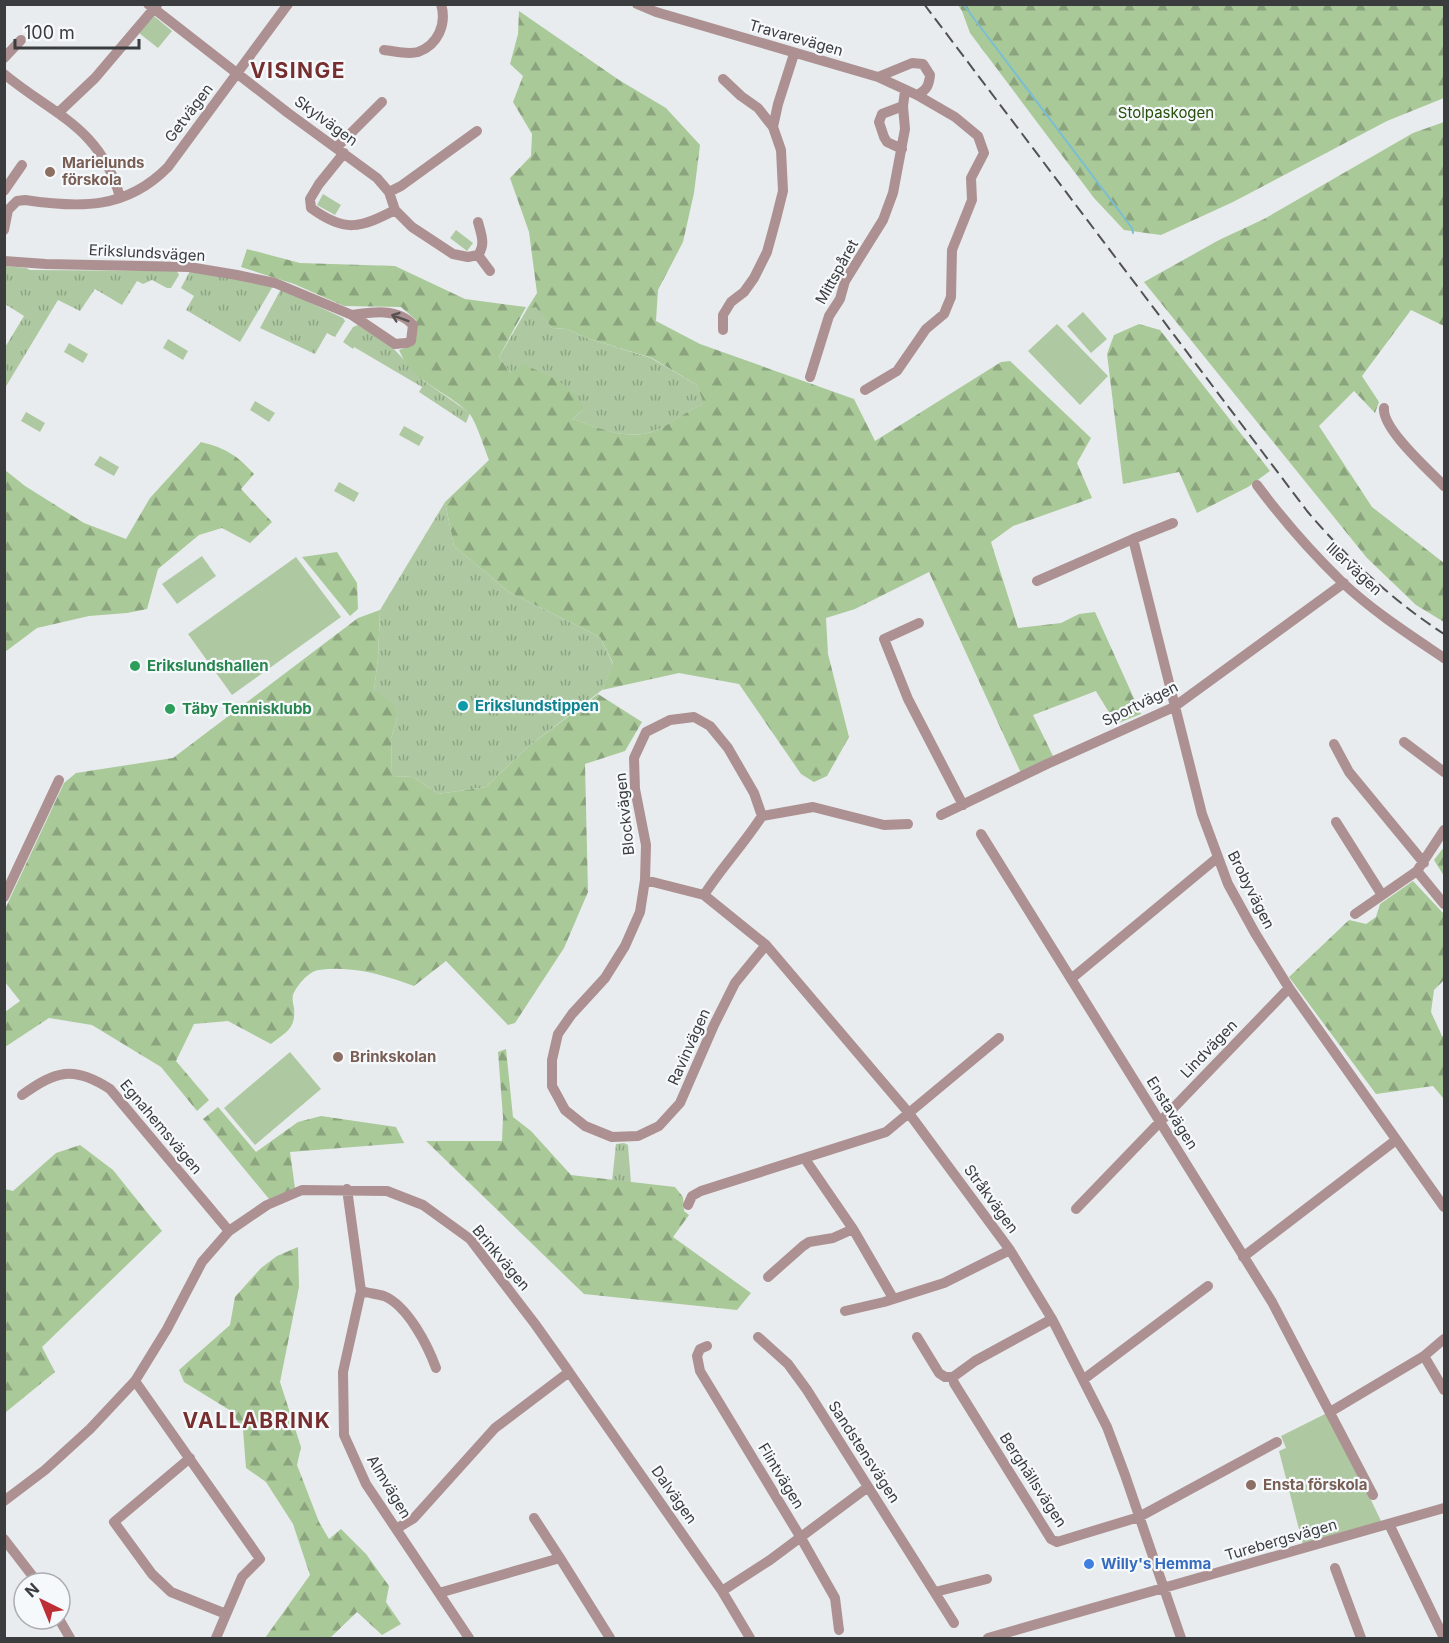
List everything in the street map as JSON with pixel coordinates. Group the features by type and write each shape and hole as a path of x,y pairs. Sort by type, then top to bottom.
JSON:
{"street":[{"name":"Getvägen","path":"17,201 74,206 97,205 147,184 165,170 288,4"},
{"path":"384,50 417,52 432,44 440,33 444,18 441,4"},
{"name":"Travarevägen","path":"637,4 656,12 794,54 878,77 917,95 955,117 978,136 984,153 970,178 972,200 952,250 951,297 944,314 926,329 897,371 865,390"},
{"name":"Skylvägen","path":"153,6 237,74 377,178 389,192 395,210 412,227 453,254 468,257 478,255"},
{"path":"58,113 95,78 153,6"},
{"path":"4,58 21,40"},
{"path":"773,127 794,54"},
{"path":"878,77 912,63 923,64 930,75 930,82 927,89 917,95"},
{"path":"4,74 58,113 95,144 115,179 120,197"},
{"path":"723,79 755,106 773,127 781,150 783,181 783,190 767,252 754,278 744,292 731,302 723,315 723,330"},
{"name":"Mittspåret","path":"810,377 829,316 840,299 845,281 883,220 893,193 905,129 903,106 905,91"},
{"path":"382,102 340,151 310,199 311,208 322,216 350,227 366,225 395,210"},
{"path":"755,106 778,105"},
{"path":"902,149 887,142 879,123 882,114 903,106"},
{"path":"389,192 401,186 477,132"},
{"path":"4,230 8,210 17,201 4,191 22,165"},
{"path":"478,222 483,241 478,255 490,271"},
{"name":"Erikslundsvägen","path":"4,261 189,267 275,283 352,315 395,344 411,341 413,325 407,319 373,312 352,315"},
{"path":"1384,408 1383,415 1393,430 1444,486"},
{"name":"Illervägen","path":"1257,485 1284,522 1344,584 1394,624 1444,658"},
{"path":"1037,581 1173,523"},
{"name":"Brobyvägen","path":"1133,539 1202,814 1228,884 1289,988 1444,1207"},
{"name":"Sportvägen","path":"941,815 1174,707 1344,584"},
{"path":"919,623 884,639 916,715 963,805"},
{"name":"Blockvägen","path":"645,880 646,845 635,789 634,758 646,732 670,720 694,717 710,726 728,748 754,793 762,816"},
{"path":"1404,742 1444,772"},
{"path":"1334,744 1349,772 1420,867 1444,904"},
{"path":"4,897 59,780"},
{"path":"704,895 718,872 748,838 762,816 813,807 884,825 908,824"},
{"path":"1336,822 1382,895"},
{"path":"1355,914 1420,867 1444,830"},
{"name":"Enstavägen","path":"981,834 1272,1302 1373,1495"},
{"path":"1071,979 1217,858"},
{"name":"Stråkvägen","path":"645,880 704,895 766,945 908,1112 1010,1250 1052,1319 1107,1428 1180,1638"},
{"name":"Ravinvägen","path":"645,880 640,912 625,946 605,978 572,1014 558,1034 552,1060 552,1086 565,1110 585,1126 612,1137 638,1136 659,1126 680,1103 735,983 766,945"},
{"name":"Lindvägen","path":"1076,1209 1289,988"},
{"path":"688,1205 692,1196 700,1191 886,1132 999,1038"},
{"name":"Egnahemsvägen","path":"22,1095 40,1083 59,1075 79,1073 95,1079 110,1089 229,1232"},
{"path":"1243,1257 1396,1140"},
{"path":"806,1159 853,1229 893,1298"},
{"name":"Almvägen","path":"347,1189 361,1291 343,1372 344,1435 366,1484 469,1638"},
{"name":"Brinkvägen","path":"4,1501 45,1470 75,1443 135,1381 168,1329 202,1262 229,1232 267,1205 302,1190 387,1191 423,1204 470,1239 569,1372"},
{"path":"768,1278 809,1242 833,1238 853,1229"},
{"path":"845,1311 944,1283 1010,1250"},
{"path":"1084,1379 1208,1286"},
{"path":"361,1291 386,1297 400,1308 428,1344 436,1368"},
{"path":"953,1377 975,1361 1052,1319"},
{"name":"Sandstensvägen","path":"758,1337 788,1364 807,1390 954,1623"},
{"name":"Berghällsvägen","path":"917,1337 939,1373 945,1377 953,1377 954,1383 1052,1539 1058,1542 1139,1517"},
{"path":"1330,1412 1424,1356 1444,1339"},
{"name":"Flintvägen","path":"707,1346 700,1349 697,1356 700,1371 835,1598 839,1630"},
{"path":"1424,1356 1444,1390"},
{"path":"396,1529 414,1518 495,1428 569,1372"},
{"name":"Dalvägen","path":"569,1372 722,1591 750,1638"},
{"path":"135,1381 260,1559 242,1577 216,1638"},
{"path":"1139,1517 1277,1442"},
{"path":"190,1458 114,1522 152,1574 171,1592 226,1614"},
{"path":"722,1591 801,1538 868,1487"},
{"name":"Turebergsvägen","path":"988,1638 1444,1508"},
{"path":"534,1518 610,1638"},
{"path":"1389,1524 1444,1638"},
{"path":"4,1539 29,1571"},
{"path":"439,1593 560,1558"},
{"path":"1335,1568 1361,1638"},
{"path":"935,1592 987,1579"}],"green space":[{"name":"Stolpaskogen","path":"958,5 1444,5 1444,98 1387,121 1233,202 1161,235 1124,230 1094,198 970,33"},
{"path":"519,11 619,80 666,108 700,145 694,193 683,242 658,290 656,321 700,344 854,399 875,441 1001,362 1010,361 1091,438 1077,463 1092,498 1013,526 991,542 1018,628 1061,623 1079,614 1095,612 1141,714 1116,724 1096,691 1033,715 1053,756 1021,773 929,572 855,609 826,618 828,654 849,737 827,776 814,782 801,774 739,684 679,673 602,690 613,663 600,637 509,592 454,546 445,502 489,460 477,428 468,412 420,378 405,361 399,350 411,346 416,320 401,307 344,306 294,284 241,267 247,249 300,263 395,266 465,299 526,307 499,357 511,373 522,364 558,380 572,392 584,409 572,419 606,430 629,435 652,432 704,404 697,385 652,358 587,338 567,329 552,328 536,307 527,309 537,293 529,232 510,178 531,156 532,134 513,102 523,76 510,64 518,34"},
{"path":"154,16 172,31 158,48 139,33"},
{"path":"1444,122 1444,326 1411,310 1362,376 1379,402 1375,413 1354,391 1319,426 1372,507 1444,563 1444,622 1416,605 1367,558 1144,282 1219,240 1264,219 1413,133"},
{"path":"323,194 341,205 335,215 317,205"},
{"path":"456,230 473,243 467,251 450,238"},
{"path":"5,266 30,270 177,271 179,275 171,288 152,280 143,284 137,281 122,305 95,289 80,311 58,300 5,388 4,349 24,316 5,304"},
{"path":"190,271 273,286 240,342 186,310 194,296 181,288"},
{"path":"281,289 345,321 335,337 327,333 315,354 260,328"},
{"path":"536,306 552,328 567,329 587,338 651,358 697,385 705,404 663,427 640,434 617,433 572,419 584,409 511,373 499,357 527,309"},
{"path":"1083,312 1107,339 1091,353 1067,326"},
{"path":"1057,324 1108,376 1080,405 1028,351"},
{"path":"1139,324 1160,330 1270,471 1248,487 1197,513 1179,472 1123,484 1107,354 1114,335"},
{"path":"358,325 392,347 424,381 470,413 466,423 419,392 422,387 343,342 353,327"},
{"path":"168,339 188,351 183,360 163,348"},
{"path":"69,343 88,354 83,363 64,352"},
{"path":"255,401 275,413 269,422 250,410"},
{"path":"26,412 45,423 40,432 21,421"},
{"path":"404,426 424,437 419,446 399,435"},
{"path":"201,442 230,453 254,474 241,489 272,522 250,543 222,528 199,535 158,569 147,609 89,616 37,628 5,652 5,470 25,486 84,523 126,539 150,498"},
{"path":"100,456 119,467 114,476 94,465"},
{"path":"339,482 359,493 354,502 334,491"},
{"path":"445,502 454,546 509,592 600,637 613,664 602,690 529,746 486,787 438,794 413,777 392,776 391,739 397,718 374,690 380,610"},
{"path":"337,552 357,583 358,609 350,616 302,557"},
{"path":"202,556 216,576 177,604 162,584"},
{"path":"296,557 341,617 232,695 188,634"},
{"path":"380,610 374,690 392,703 397,718 391,739 392,776 413,777 438,794 486,787 529,746 598,694 642,722 625,751 585,764 588,892 564,948 515,1023 508,1025 446,961 414,986 355,970 315,971 304,979 293,995 292,1025 271,1044 228,1021 194,1024 176,1061 209,1100 197,1111 161,1067 92,1025 49,1018 5,1047 5,1012 20,1001 5,982 5,909 64,783 76,773 173,758 358,618"},
{"path":"1444,847 1444,876 1434,860"},
{"path":"1413,881 1444,914 1444,980 1434,990 1431,1012 1444,1036 1444,1099 1433,1086 1376,1094 1289,977 1349,920 1366,924 1376,917 1380,904"},
{"path":"506,1049 513,1117 531,1131 571,1175 675,1187 683,1197 684,1211 689,1215 673,1237 751,1293 737,1310 584,1294 426,1141 502,1141 503,1117 498,1052"},
{"path":"290,1052 321,1089 255,1145 224,1108"},
{"path":"218,1107 256,1152 298,1122 321,1116 396,1127 404,1143 290,1152 295,1188 269,1199 203,1119"},
{"path":"616,1144 628,1145 631,1183 612,1181"},
{"path":"80,1145 113,1170 162,1231 42,1347 55,1372 6,1412 4,1410 5,1189 13,1191 56,1153"},
{"path":"298,1247 299,1287 280,1382 301,1447 297,1465 319,1522 329,1539 341,1529 366,1554 389,1586 386,1602 401,1624 382,1635 357,1612 330,1638 265,1638 310,1575 293,1524 266,1482 246,1468 243,1430 231,1411 184,1382 179,1370 230,1325 235,1297 261,1268 277,1256"},
{"path":"1329,1412 1381,1521 1303,1545 1279,1451 1286,1448 1281,1436"}],"waterway":[{"path":"963,4 1132,228 1133,233"}],"railway":[{"path":"924,4 1307,511 1371,578 1444,634"}],"place":[{"name":"Marielunds förskola","path":"50,172"},
{"name":"Erikslundshallen","path":"135,666"},
{"name":"Erikslundstippen","path":"463,706"},
{"name":"Täby Tennisklubb","path":"170,709"},
{"name":"Brinkskolan","path":"338,1057"},
{"name":"Ensta förskola","path":"1251,1485"},
{"name":"Willy's Hemma","path":"1089,1564"}],"district":[{"name":"VISINGE","path":"298,71"},
{"name":"VALLABRINK","path":"257,1421"}]}
